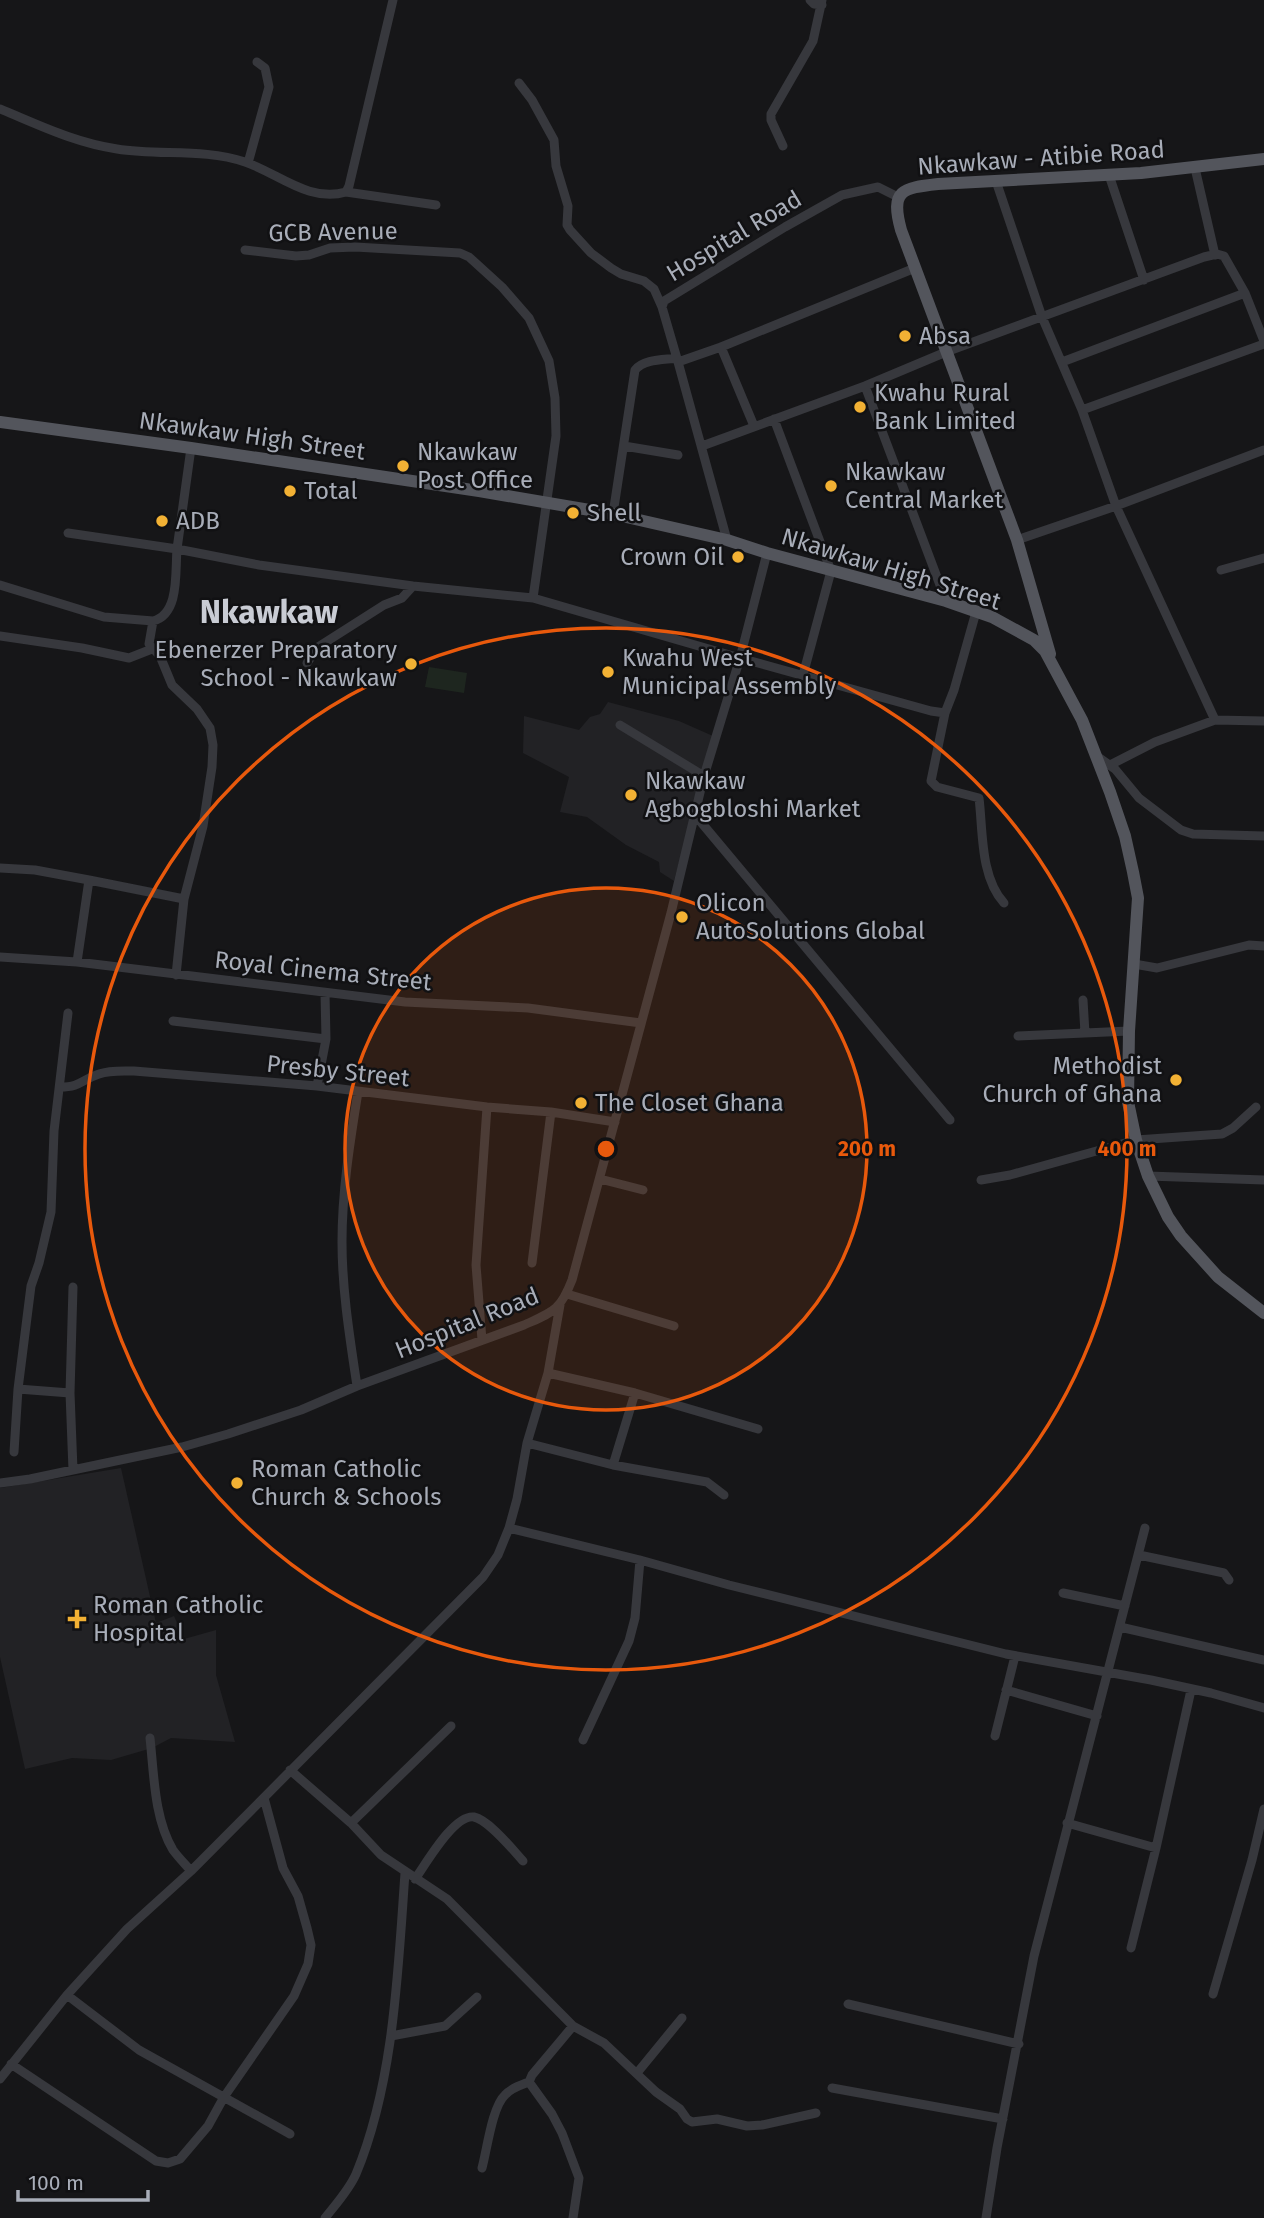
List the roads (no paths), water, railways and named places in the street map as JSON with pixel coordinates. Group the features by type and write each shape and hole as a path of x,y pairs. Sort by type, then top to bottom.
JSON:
{"main road":[{"name":"Nkawkaw - Atibie Road","path":"1053,664 1017,540 899,220 896,209 898,197 902,191 918,187 1109,175 1264,159"},
{"name":"Nkawkaw High Street","path":"0,422 545,501 614,514 727,540 946,601 992,617 1034,640 1053,664 1098,757 1125,836 1133,872 1138,898 1129,1031 1128,1102 1136,1140 1148,1176 1168,1217 1189,1246 1218,1278 1264,1313"}],"street":[{"path":"346,192 393,0"},
{"path":"783,146 771,120 771,114 813,41 822,3 814,4 810,0"},
{"path":"248,163 269,87 265,68 257,61"},
{"path":"519,83 532,100 554,140 556,166 568,206 567,225 591,253 611,268 650,284 662,307"},
{"path":"0,110 71,139 93,145 151,153 214,155 248,163 306,191 340,194 346,192 436,205"},
{"path":"1195,168 1214,255"},
{"path":"1109,175 1144,280"},
{"path":"996,181 1042,317 1082,410 1116,506 1215,720"},
{"name":"Hospital Road","path":"727,540 662,307 664,301 842,195 878,187 898,197"},
{"name":"GCB Avenue","path":"245,250 296,256 330,248 355,247 460,253 469,257 502,287 529,318 549,361 555,398 556,436 533,598"},
{"path":"702,446 1042,317 1214,255 1224,256 1245,293 1264,342 1082,410"},
{"path":"614,514 635,370 638,366 677,360 721,347 915,268"},
{"path":"1062,362 1245,293"},
{"path":"721,347 754,426"},
{"path":"865,386 946,601"},
{"path":"774,419 831,571 803,676"},
{"path":"624,446 678,455"},
{"path":"0,585 104,617 153,621 161,619 171,606 191,448"},
{"path":"1017,540 1264,450"},
{"path":"68,533 177,549 259,565 413,586 533,598 803,676 945,713"},
{"name":"Hospital Road","path":"0,1483 182,1447 228,1434 301,1410 357,1386 482,1340 548,1314 561,1305 567,1294 600,1179 671,913 704,776 740,658 767,553"},
{"path":"1221,570 1264,558"},
{"path":"307,663 318,647 384,605 402,598 413,586"},
{"path":"976,612 945,713 931,781 937,787 979,798 982,845 991,880 1003,903"},
{"path":"153,621 149,644 160,656 172,685 197,709 209,728 213,745 203,826 184,899 176,975"},
{"path":"0,636 129,658 152,649"},
{"path":"1110,765 1155,742 1215,720 1264,721"},
{"path":"621,725 704,776"},
{"path":"1098,757 1110,765 1139,798 1181,830 1193,834 1264,836"},
{"path":"695,815 950,1120"},
{"path":"0,868 34,870 184,899"},
{"path":"77,962 89,880"},
{"path":"1134,964 1157,968 1249,945 1264,946"},
{"name":"Royal Cinema Street","path":"0,957 77,962 405,1002 528,1008 641,1023"},
{"path":"317,1086 327,1039 326,993"},
{"path":"1083,1000 1085,1033"},
{"path":"13,1452 31,1286 51,1212 54,1131 68,1013"},
{"path":"173,1021 327,1039"},
{"path":"1018,1036 1129,1031"},
{"name":"Presby Street","path":"60,1087 75,1087 97,1074 121,1071 317,1086 551,1112 615,1122"},
{"path":"357,1386 342,1242 346,1163 358,1092"},
{"path":"482,1340 476,1265 487,1107"},
{"path":"981,1180 1010,1175 1136,1140 1222,1134 1233,1128 1256,1107"},
{"path":"532,1262 551,1112"},
{"path":"1148,1176 1264,1180"},
{"path":"600,1179 643,1190"},
{"path":"73,1470 69,1393 74,1287"},
{"path":"567,1294 674,1326"},
{"path":"0,2079 66,1995 127,1929 191,1871 483,1577 498,1555 509,1528 527,1443 548,1373 561,1305"},
{"path":"548,1373 635,1393 758,1429"},
{"path":"18,1389 69,1393"},
{"path":"612,1465 635,1393"},
{"path":"527,1443 612,1465 707,1482 724,1496"},
{"path":"509,1528 1015,1656 1211,1693 1264,1708"},
{"path":"986,2218 1034,1956 1145,1528"},
{"path":"1139,1555 1224,1573 1229,1580"},
{"path":"583,1740 629,1641 635,1618 640,1560"},
{"path":"1063,1593 1125,1606"},
{"path":"1120,1626 1264,1660"},
{"path":"996,1736 1015,1656"},
{"path":"1006,1690 1097,1716"},
{"path":"1131,1948 1191,1690"},
{"path":"351,1823 450,1726"},
{"path":"150,1738 164,1829 174,1851 191,1871"},
{"path":"290,1770 351,1823 381,1855 447,1899 573,2026 604,2043 692,2122 717,2119 747,2126 762,2125 816,2113"},
{"path":"11,2064 156,2161 168,2163 180,2159 208,2126 224,2097 294,1996 308,1965 311,1945 298,1896 284,1868 264,1798"},
{"path":"1213,1994 1264,1809"},
{"path":"415,1879 454,1825 466,1818 482,1820 523,1861"},
{"path":"1067,1824 1156,1848"},
{"path":"325,2218 355,2176 373,2125 391,2036 405,1873"},
{"path":"66,1995 139,2050 290,2134"},
{"path":"391,2036 445,2026 477,1997"},
{"path":"848,2004 1018,2043"},
{"path":"637,2073 682,2018"},
{"path":"482,2168 502,2097 510,2090 529,2082 573,2026"},
{"path":"529,2082 552,2113 579,2178 573,2218"},
{"path":"832,2088 1003,2119"}],"place":[{"name":"Absa","path":"905,336"},
{"name":"Kwahu Rural Bank Limited","path":"860,407"},
{"name":"Nkawkaw Post Office","path":"403,466"},
{"name":"Nkawkaw Central Market","path":"831,486"},
{"name":"Total","path":"290,491"},
{"name":"Shell","path":"573,513"},
{"name":"ADB","path":"162,521"},
{"name":"Crown Oil","path":"738,557"},
{"name":"Ebenerzer Preparatory School - Nkawkaw","path":"411,664"},
{"name":"Kwahu West Municipal Assembly","path":"608,672"},
{"name":"Nkawkaw Agbogbloshi Market","path":"631,795"},
{"name":"Olicon AutoSolutions Global","path":"682,917"},
{"name":"Methodist Church of Ghana","path":"1176,1080"},
{"name":"The Closet Ghana","path":"581,1103"},
{"name":"Roman Catholic Church & Schools","path":"237,1483"},
{"name":"Roman Catholic Hospital","path":"77,1619"}],"district":[{"name":"Nkawkaw","path":"269,612"}]}
